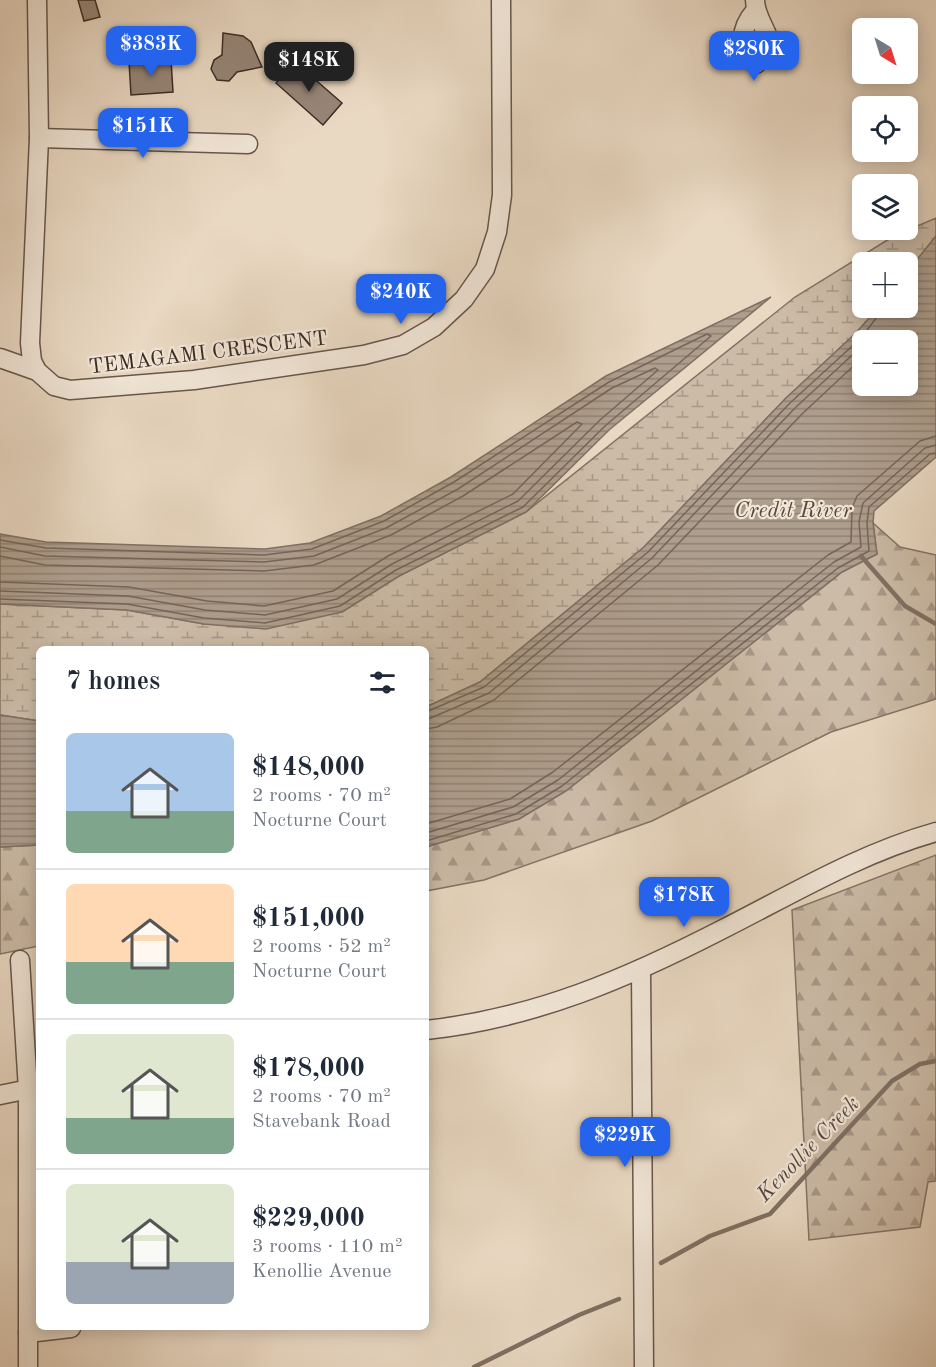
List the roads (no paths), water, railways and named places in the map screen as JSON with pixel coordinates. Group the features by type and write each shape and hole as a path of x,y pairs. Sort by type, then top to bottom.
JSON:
{"street":[{"path":"37,0 39,138 30,343 32,361 37,371"},
{"name":"TEMAGAMI CRESCENT","path":"0,358 37,371 54,386 70,390 194,380 364,355 403,345 434,327 464,299 485,269 496,232 502,195 501,0"},
{"path":"39,138 248,144"},
{"path":"429,1030 467,1026 547,1007 641,969 843,867 896,844 936,832"},
{"path":"20,960 34,1089 28,1367"},
{"path":"641,969 644,1367"},
{"path":"0,1095 34,1089"},
{"path":"28,1333 54,1330"}],"water":[{"name":"Credit River","path":"936,236 936,457 874,511 873,523 877,554 842,572 566,791 519,819 429,846 429,706 480,682 644,547 786,398 852,337 852,396 918,396 918,330 859,330 869,318 918,318 918,258"},
{"path":"771,297 609,430 526,512 399,576 342,612 266,629 204,624 127,610 0,604 0,534 46,542 265,549 310,543 381,516 451,477 606,376"},
{"path":"0,715 36,721 36,845 0,847"}],"waterway":[{"path":"861,556 905,606 936,624"},
{"name":"Kenollie Creek","path":"661,1263 710,1236 770,1214 892,1081 920,1064 936,1061"},
{"name":"Kenollie Creek","path":"474,1367 579,1315 619,1299"}]}
